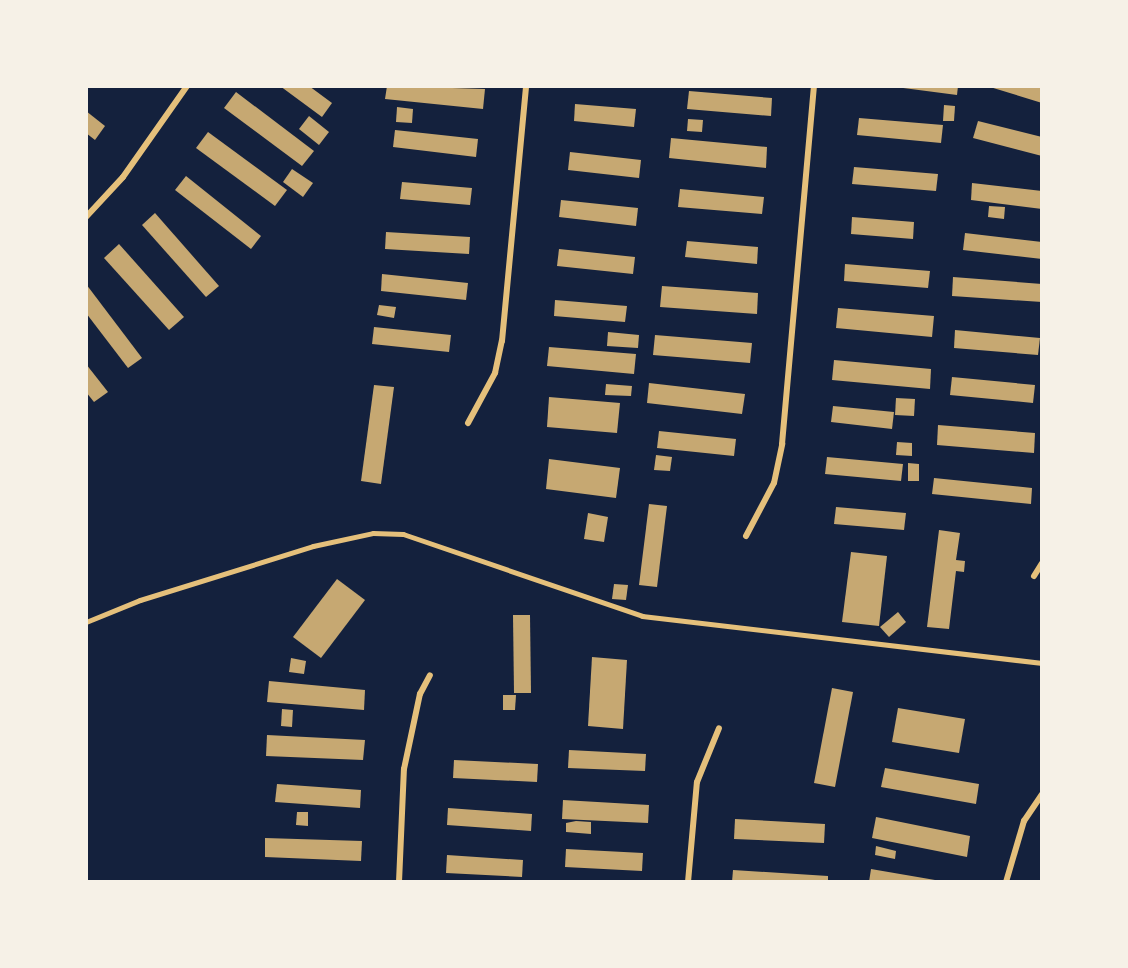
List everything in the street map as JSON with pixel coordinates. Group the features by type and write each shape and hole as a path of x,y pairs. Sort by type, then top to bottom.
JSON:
{"lane":[{"path":"86,217 123,177 187,86"},
{"path":"468,423 495,373 502,341 526,86"},
{"path":"746,536 774,483 782,444 814,86"},
{"path":"1034,576 1042,563"},
{"path":"399,882 404,769 420,694 430,675"},
{"path":"688,882 697,782 719,728"},
{"path":"1006,882 1024,821 1042,794"}],"path":[{"path":"86,622 140,600 313,546 373,533 403,534 642,616 736,631 894,642 1042,663"}],"building":[{"path":"280,86 309,86 332,103 322,117"},
{"path":"387,86 485,89 483,109 385,99"},
{"path":"888,86 958,86 957,95"},
{"path":"1042,86 1042,103 990,87"},
{"path":"689,91 772,98 771,116 687,109"},
{"path":"236,92 314,151 302,166 224,108"},
{"path":"575,104 636,109 634,127 574,121"},
{"path":"944,105 955,106 954,121 943,121"},
{"path":"397,107 413,109 412,123 396,122"},
{"path":"86,111 105,126 95,140 86,133"},
{"path":"309,116 329,132 319,145 299,129"},
{"path":"859,118 943,125 941,143 857,135"},
{"path":"688,119 703,120 702,132 687,131"},
{"path":"978,121 1042,137 1042,156 973,138"},
{"path":"395,130 478,139 476,157 393,147"},
{"path":"208,132 287,190 275,206 196,148"},
{"path":"671,138 767,147 766,168 669,158"},
{"path":"570,152 641,160 639,178 568,170"},
{"path":"854,167 938,174 936,191 852,184"},
{"path":"292,169 313,183 303,197 283,182"},
{"path":"186,176 261,236 251,249 175,190"},
{"path":"402,182 472,188 470,205 400,199"},
{"path":"972,183 1042,191 1042,209 971,200"},
{"path":"680,189 764,197 762,214 678,207"},
{"path":"561,200 638,208 636,226 559,217"},
{"path":"989,206 1005,207 1004,219 988,217"},
{"path":"155,213 219,286 206,297 142,225"},
{"path":"852,217 914,222 913,239 851,234"},
{"path":"386,232 470,237 469,254 385,249"},
{"path":"965,233 1042,242 1042,259 963,250"},
{"path":"687,241 758,247 757,264 685,257"},
{"path":"119,244 184,317 169,330 104,258"},
{"path":"559,249 635,257 633,274 557,266"},
{"path":"845,264 930,271 928,288 844,281"},
{"path":"382,274 468,283 466,300 381,291"},
{"path":"953,277 1042,284 1042,302 952,296"},
{"path":"86,284 142,358 128,368 86,313"},
{"path":"662,286 758,293 757,314 660,307"},
{"path":"555,300 627,306 625,322 554,316"},
{"path":"379,305 396,307 394,318 377,315"},
{"path":"838,308 934,316 932,337 836,328"},
{"path":"374,327 451,335 449,352 372,344"},
{"path":"955,330 1040,338 1038,355 954,348"},
{"path":"608,332 639,335 638,348 607,346"},
{"path":"655,335 752,343 750,363 653,355"},
{"path":"549,347 636,354 634,374 547,366"},
{"path":"834,360 931,369 930,389 832,380"},
{"path":"86,364 108,392 94,402 86,392"},
{"path":"952,377 1035,385 1033,403 950,395"},
{"path":"649,383 745,394 742,414 647,403"},
{"path":"606,384 632,386 631,396 605,395"},
{"path":"374,385 394,387 381,484 361,481"},
{"path":"549,397 620,403 617,433 547,427"},
{"path":"896,398 915,399 914,416 895,415"},
{"path":"833,406 894,412 892,429 831,422"},
{"path":"938,425 1035,433 1034,453 937,445"},
{"path":"659,431 736,439 734,456 657,448"},
{"path":"897,442 912,443 912,456 896,455"},
{"path":"656,455 672,457 670,471 654,470"},
{"path":"827,457 903,464 901,481 825,474"},
{"path":"549,459 620,468 616,498 546,489"},
{"path":"908,463 919,464 919,481 908,481"},
{"path":"934,478 1032,488 1031,504 932,494"},
{"path":"649,504 667,506 657,587 639,585"},
{"path":"836,507 906,513 904,530 834,524"},
{"path":"588,513 608,517 604,542 584,539"},
{"path":"939,530 960,533 956,560 965,561 964,572 956,571 949,629 927,627"},
{"path":"851,552 887,556 879,626 842,622"},
{"path":"337,579 365,600 321,658 293,637"},
{"path":"614,584 628,585 626,600 612,599"},
{"path":"898,612 906,622 889,637 880,627"},
{"path":"513,615 530,615 531,693 514,693"},
{"path":"592,657 627,660 623,729 588,726"},
{"path":"291,658 306,661 304,674 289,672"},
{"path":"269,681 365,690 364,710 267,702"},
{"path":"832,688 853,692 835,787 814,783"},
{"path":"503,695 516,695 515,710 503,710"},
{"path":"898,708 965,719 959,753 892,742"},
{"path":"282,709 293,710 292,727 281,726"},
{"path":"267,735 365,740 363,760 266,756"},
{"path":"569,750 646,754 645,771 568,768"},
{"path":"454,760 538,764 537,782 453,778"},
{"path":"885,768 979,784 976,804 881,787"},
{"path":"277,784 361,790 360,808 275,802"},
{"path":"563,800 649,805 648,823 562,819"},
{"path":"448,808 532,814 531,831 447,825"},
{"path":"297,812 308,812 308,826 296,825"},
{"path":"876,817 970,836 967,857 872,838"},
{"path":"735,819 825,824 824,843 734,839"},
{"path":"591,822 591,834 566,832 566,823"},
{"path":"265,838 362,841 361,861 265,857"},
{"path":"876,846 896,851 895,859 875,855"},
{"path":"566,849 643,853 642,871 565,867"},
{"path":"447,855 523,860 522,877 446,873"},
{"path":"871,869 935,880 935,882 869,882"},
{"path":"733,870 828,876 828,882 732,882"}]}
